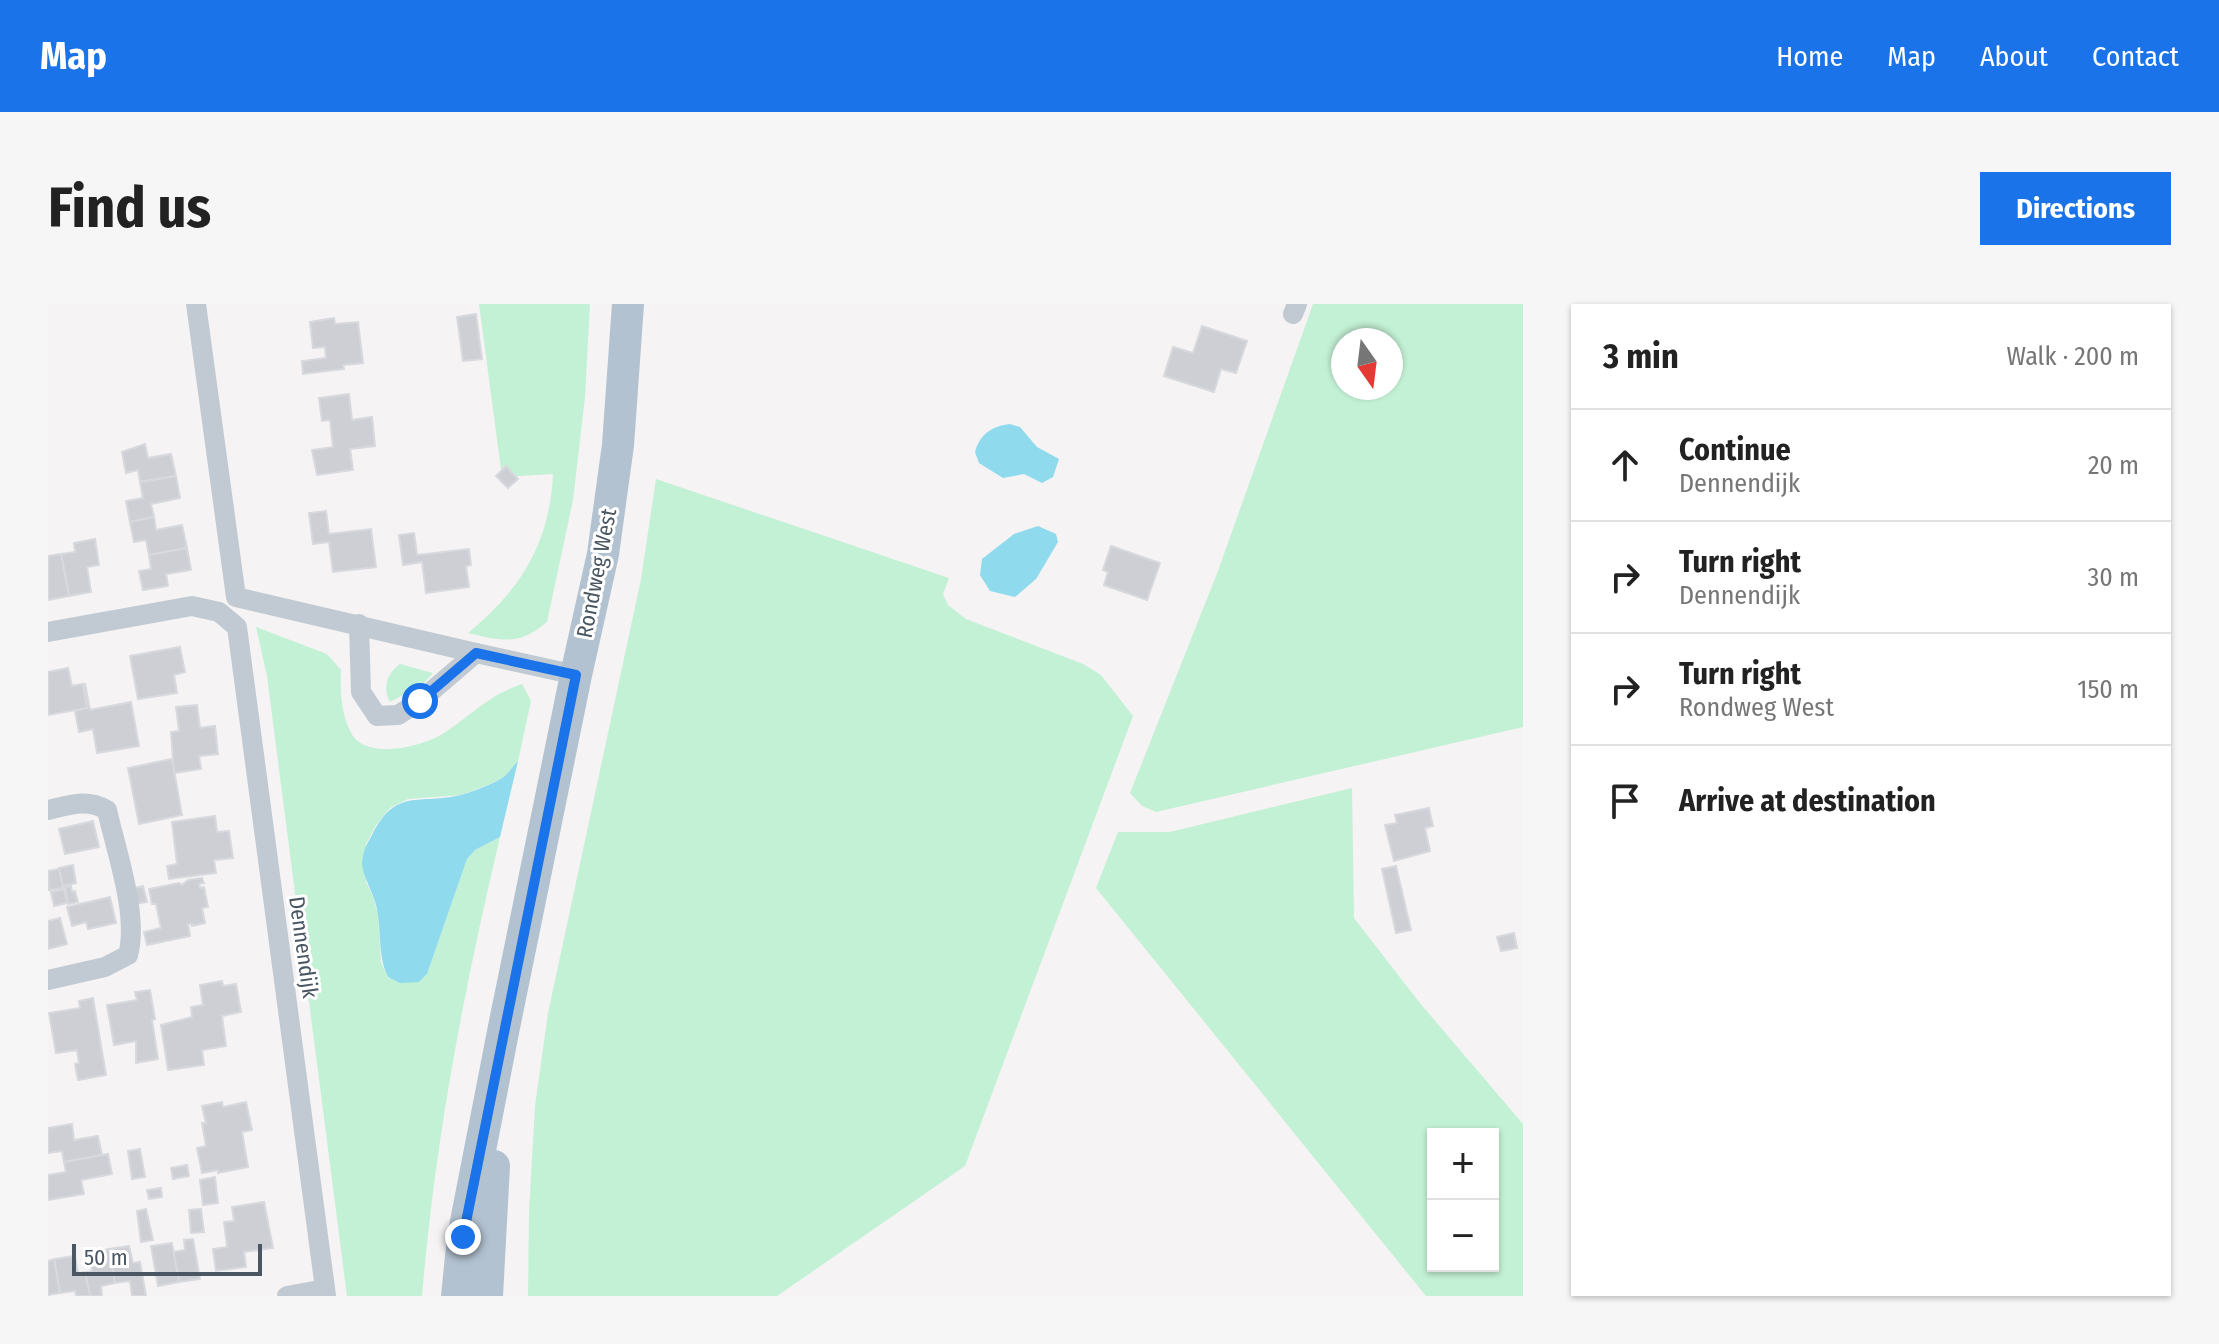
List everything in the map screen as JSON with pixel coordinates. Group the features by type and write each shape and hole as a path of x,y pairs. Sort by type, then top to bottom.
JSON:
{"main road":[{"name":"Rondweg West","path":"457,1296 463,1237 504,1027 605,539 618,445 628,304"},
{"name":"Rondweg West","path":"487,1296 504,1027"}],"street":[{"path":"196,304 236,597 576,675"},
{"name":"Dennendijk","path":"48,632 192,606 219,612 237,627 326,1292"},
{"path":"359,624 361,692 377,716 398,715 420,701 476,653"},
{"path":"48,810 82,802 97,804 107,810 131,915 133,938 128,955 105,967 48,980"},
{"path":"287,1296 326,1292"}],"green space":[{"path":"479,304 590,304 585,397 573,500 547,622 528,635 510,640 468,633 503,600 529,564 546,522 553,474 502,477"},
{"path":"1313,304 1523,304 1523,727 1156,812 1142,806 1130,793 1218,571"},
{"path":"656,479 949,578 943,594 948,605 966,619 1083,664 1101,675 1133,716 965,1166 777,1296 528,1296 535,1106 548,1013 641,579"},
{"path":"256,627 327,654 341,670 342,704 349,729 361,743 371,747 397,748 435,738 490,700 522,684 531,701 518,761 504,778 462,795 408,799 390,808 366,844 366,882 378,916 381,962 388,978 419,982 427,974 467,859 475,850 500,837 452,1065 422,1296 347,1296 267,676"},
{"path":"400,664 433,673 423,684 390,702 386,691 387,681"},
{"path":"1352,788 1354,918 1419,1002 1523,1124 1523,1296 1426,1296 1096,888 1118,832 1170,832"}],"water":[{"path":"1010,424 1020,427 1037,447 1059,459 1053,477 1042,483 1024,474 1003,478 979,463 975,452 984,436 992,429"},
{"path":"1038,526 1056,534 1058,542 1036,579 1015,597 990,591 980,575 982,559 1014,534"},
{"path":"518,761 500,837 475,850 467,859 427,974 419,982 400,983 388,977 382,960 376,905 362,864 367,845 381,820 400,804 461,795 485,786 503,778"}],"building":[{"path":"476,314 482,359 463,361 457,317"},
{"path":"334,318 335,324 358,322 363,363 343,365 344,369 303,374 302,361 326,358 325,347 313,348 310,322"},
{"path":"1202,326 1247,341 1236,373 1221,369 1214,392 1164,376 1173,347 1193,353"},
{"path":"349,394 352,420 372,417 375,446 350,449 353,470 317,475 312,450 333,447 330,420 322,421 319,398"},
{"path":"145,444 148,458 171,454 176,476 140,482 138,470 126,473 122,452"},
{"path":"506,466 518,479 508,488 496,476"},
{"path":"176,476 180,498 151,504 154,517 130,522 126,501 143,498 140,482"},
{"path":"326,511 329,534 371,529 376,567 333,572 329,542 313,544 309,513"},
{"path":"154,517 156,530 182,525 187,548 149,555 146,540 134,542 130,522"},
{"path":"414,533 417,555 469,549 471,565 466,566 469,587 426,593 422,562 403,565 399,535"},
{"path":"95,539 99,565 87,567 91,592 69,596 61,554 75,552 74,543"},
{"path":"1111,546 1160,563 1147,600 1104,585 1108,572 1103,570"},
{"path":"187,548 191,570 166,574 168,586 143,590 139,571 151,569 149,555"},
{"path":"61,554 69,596 48,600 48,556"},
{"path":"180,647 185,672 174,675 177,693 138,699 130,656"},
{"path":"68,668 72,686 83,684 87,708 48,715 48,672"},
{"path":"83,684 90,710 131,702 139,746 97,753 93,729 79,732 75,711 87,708"},
{"path":"197,705 200,728 215,726 218,754 199,756 201,769 174,773 171,732 179,731 176,707"},
{"path":"172,759 182,815 139,824 128,768"},
{"path":"1429,808 1433,826 1425,828 1430,851 1394,861 1385,825 1397,823 1395,815"},
{"path":"215,816 217,832 229,831 233,858 214,860 216,873 169,879 167,866 177,864 172,822"},
{"path":"93,821 99,847 65,854 59,829"},
{"path":"73,865 76,883 63,886 59,868"},
{"path":"1396,866 1411,930 1396,933 1382,869"},
{"path":"59,869 63,888 49,890 48,871"},
{"path":"202,878 204,883 199,884 200,888 204,887 208,907 202,908 205,923 188,924 190,936 147,945 144,932 161,928 149,889 182,885 188,880"},
{"path":"71,886 78,902 68,904 65,887"},
{"path":"143,886 147,902 134,904 130,889"},
{"path":"64,889 67,903 54,906 51,892"},
{"path":"110,897 116,923 88,929 86,922 72,926 67,907"},
{"path":"60,918 67,944 48,949 48,921"},
{"path":"1514,933 1517,948 1501,951 1497,937"},
{"path":"222,981 223,986 236,984 241,1012 222,1016 226,1046 202,1050 204,1065 168,1070 161,1025 192,1017 191,1007 203,1005 200,985"},
{"path":"150,990 158,1059 136,1063 136,1041 114,1045 107,1005 137,1000 135,992"},
{"path":"93,998 106,1075 78,1080 75,1064 79,1063 77,1050 56,1053 49,1013 80,1008 79,1001"},
{"path":"222,1102 223,1107 246,1102 252,1130 242,1132 248,1167 202,1173 197,1148 206,1146 202,1106"},
{"path":"72,1124 74,1140 98,1136 102,1155 64,1162 62,1151 48,1153 48,1128"},
{"path":"140,1149 145,1177 132,1179 128,1151"},
{"path":"108,1154 112,1174 81,1180 84,1194 48,1200 48,1175 66,1172 64,1162"},
{"path":"187,1165 189,1176 173,1179 171,1168"},
{"path":"215,1177 218,1203 203,1205 200,1180"},
{"path":"161,1188 162,1197 149,1199 147,1190"},
{"path":"264,1202 273,1248 244,1252 246,1267 216,1271 213,1249 227,1247 224,1222 234,1221 232,1207"},
{"path":"146,1209 153,1240 141,1242 137,1211"},
{"path":"201,1209 204,1232 191,1233 189,1210"},
{"path":"193,1239 200,1279 179,1282 173,1252 185,1250 184,1240"},
{"path":"172,1243 179,1282 158,1286 151,1246"},
{"path":"129,1246 133,1263 140,1262 146,1296 132,1296 130,1281 115,1283 109,1249"},
{"path":"109,1249 115,1283 101,1286 102,1296 90,1296 85,1272 92,1271 89,1253"},
{"path":"75,1256 78,1273 85,1272 90,1296 76,1296 75,1291 60,1293 54,1259"},
{"path":"54,1259 60,1293 48,1295 48,1261"}],"route":[{"path":"420,701 476,653 576,675 463,1237"}]}
